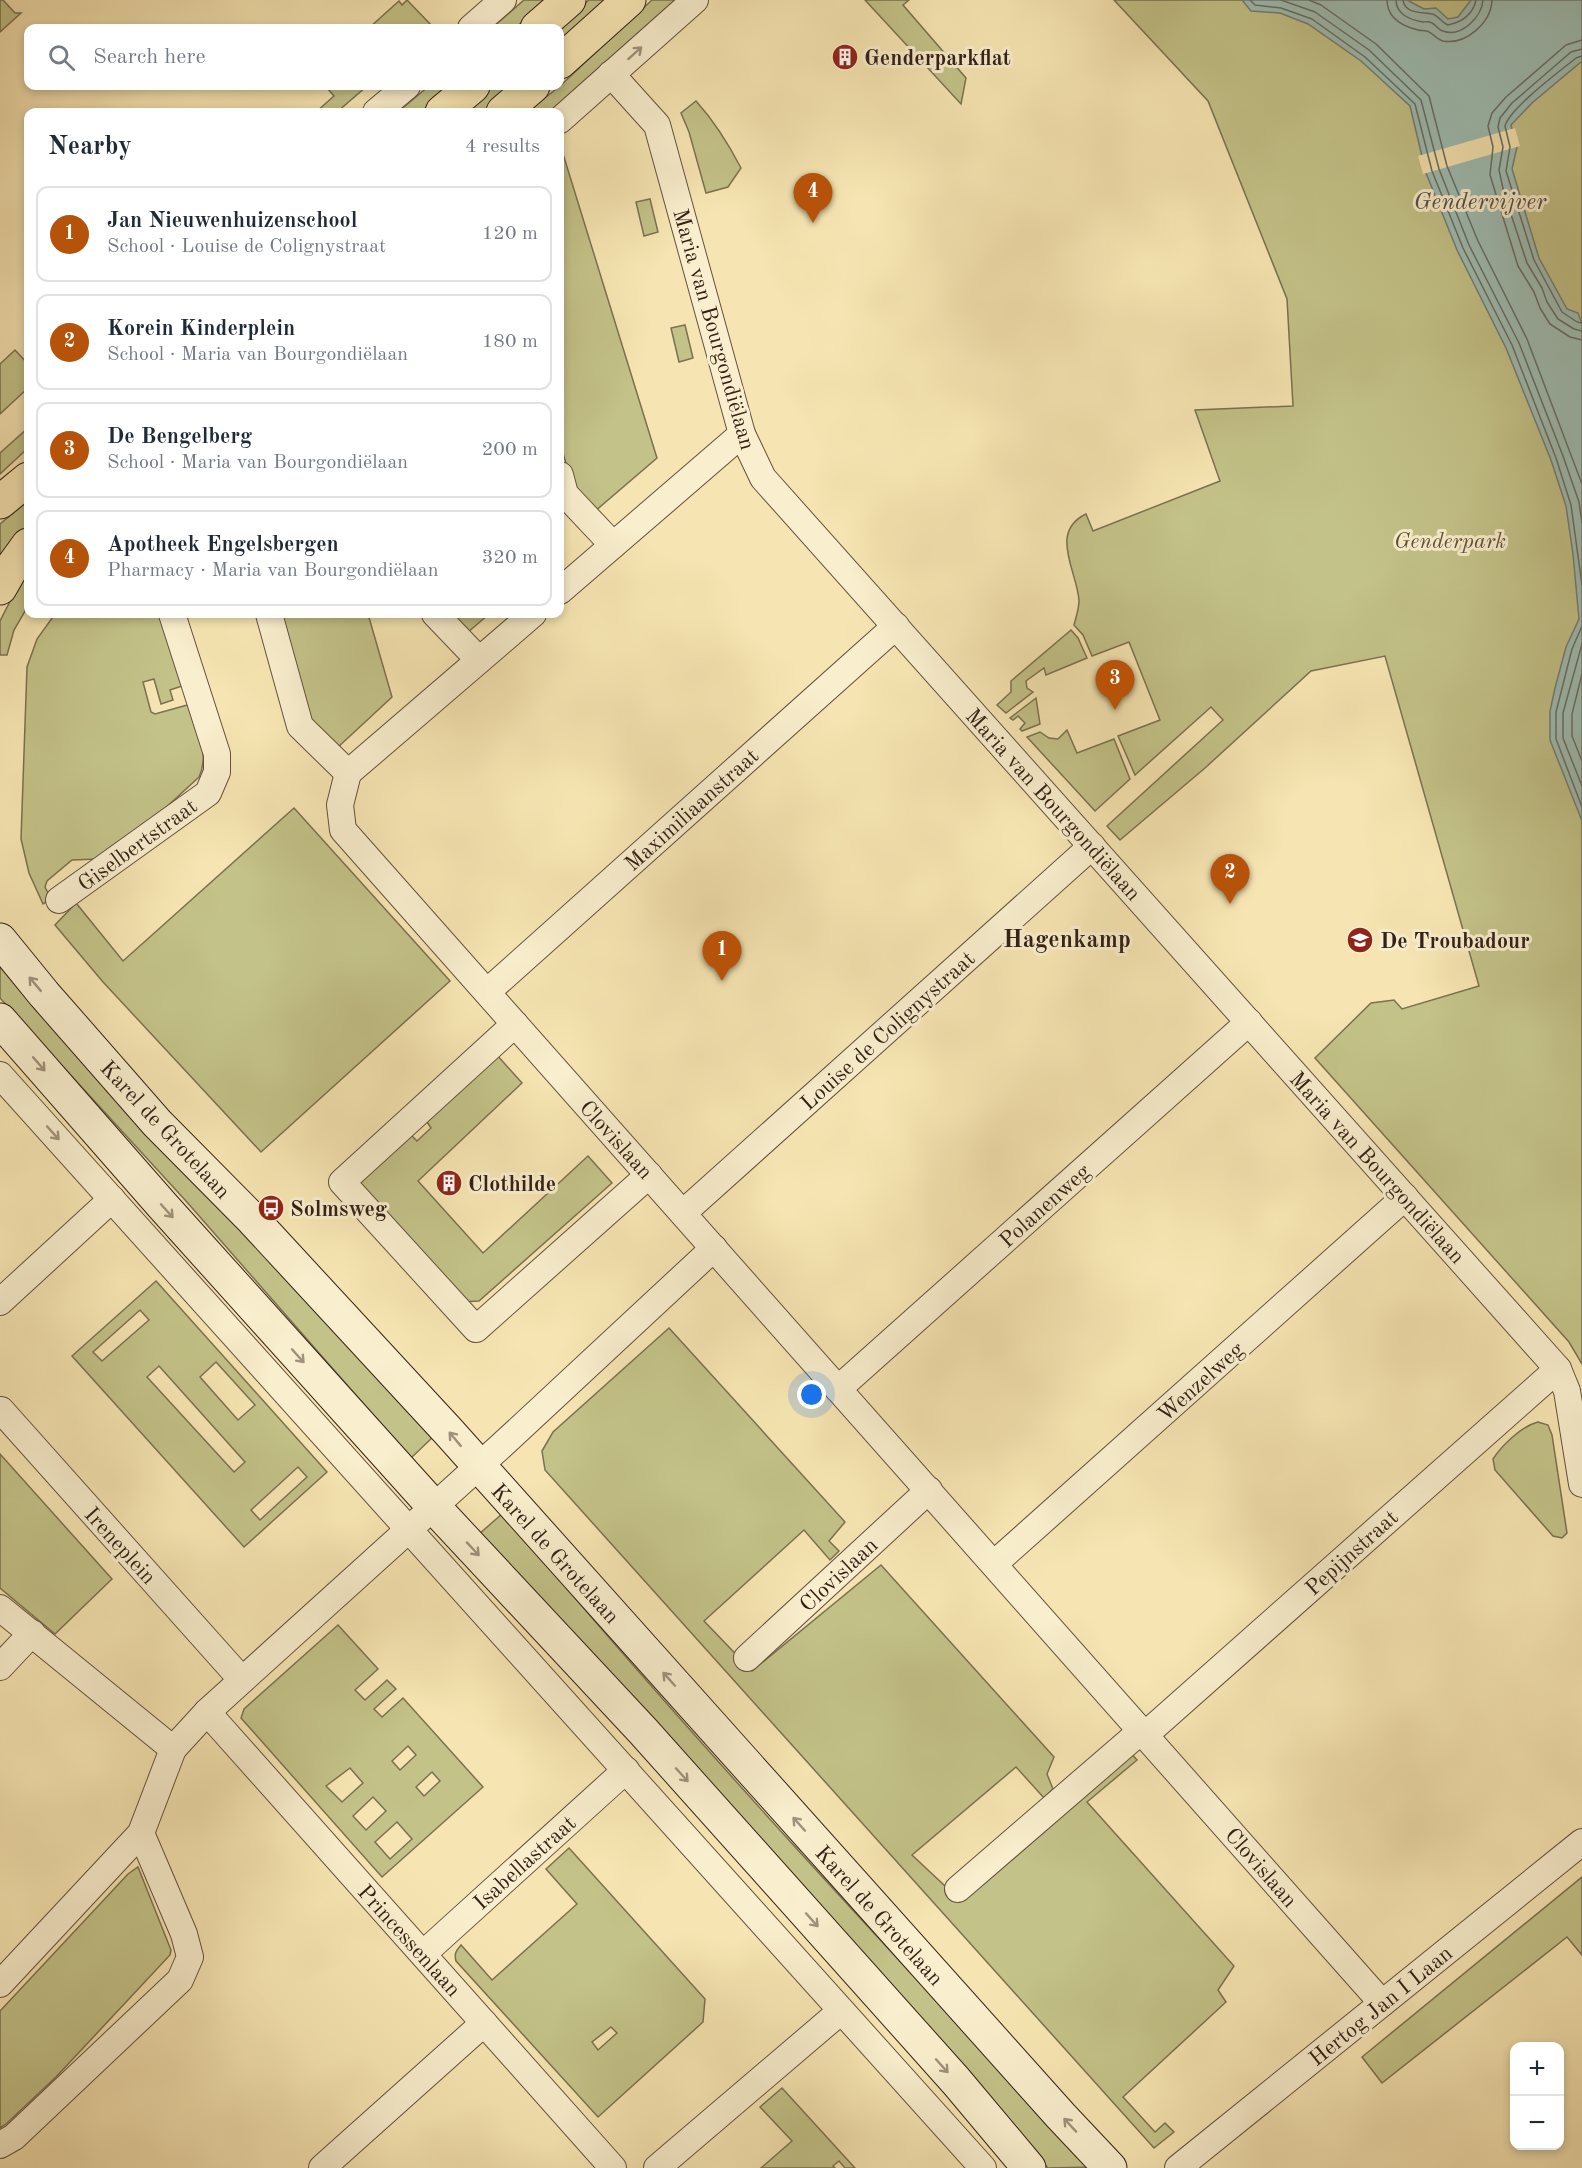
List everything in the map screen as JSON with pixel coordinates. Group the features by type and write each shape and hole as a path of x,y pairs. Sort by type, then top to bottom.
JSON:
{"main road":[{"path":"542,24 569,0"},
{"path":"564,58 629,0"},
{"path":"447,108 468,90"},
{"path":"508,108 528,90"},
{"path":"0,502 24,482"},
{"path":"0,588 24,550"},
{"name":"Karel de Grotelaan","path":"0,940 157,1123 253,1220 432,1414 1037,2090 1110,2168"},
{"path":"0,1020 162,1205 433,1506 643,1731 956,2081 1029,2168"}],"street":[{"path":"476,24 503,0"},
{"path":"564,116 695,0"},
{"name":"Maria van Bourgondiëlaan","path":"611,74 657,125 742,434 763,478 1558,1369 1567,1391 1582,1484"},
{"path":"381,108 402,90"},
{"path":"564,588 742,434"},
{"path":"564,490 565,494 614,545"},
{"name":"Giselbertstraat","path":"59,900 208,793 217,772 217,754 173,618"},
{"path":"270,618 300,726 348,773 528,618"},
{"path":"439,618 479,660"},
{"name":"Maximiliaanstraat","path":"487,992 896,626"},
{"name":"Clovislaan","path":"348,773 340,805 343,830 1382,2003"},
{"name":"Louise de Colignystraat","path":"683,1213 1092,846"},
{"name":"Polanenweg","path":"838,1389 1249,1022"},
{"path":"515,1024 342,1182 476,1329 649,1175"},
{"path":"0,1075 983,2168"},
{"name":"Wenzelweg","path":"994,1564 1405,1197"},
{"path":"0,1302 112,1199"},
{"path":"0,1984 141,1833 173,1749 207,1712 714,1248"},
{"name":"Pepijnstraat","path":"1143,1733 1558,1369"},
{"name":"Ireneplein","path":"0,1410 242,1680"},
{"name":"Clovislaan","path":"747,1658 929,1491"},
{"path":"0,1608 173,1749"},
{"path":"0,1667 32,1634"},
{"name":"Princessenlaan","path":"207,1712 613,2168"},
{"path":"958,1889 1143,1733"},
{"name":"Isabellastraat","path":"423,1954 626,1770"},
{"path":"0,2145 14,2137 180,1980 190,1957 184,1934 141,1833"},
{"name":"Hertog Jan I Laan","path":"1178,2168 1582,1842"},
{"path":"657,2168 841,2011"},
{"path":"322,2168 484,2023"}],"green space":[{"path":"0,0 3,0 15,13 21,13 0,32"},
{"path":"407,0 430,24 373,24 399,1 402,5"},
{"path":"524,0 547,0 520,24 497,24"},
{"path":"589,0 610,0 564,41 564,24 562,24"},
{"path":"652,0 675,0 554,108 532,108 555,90 564,90 564,82"},
{"path":"865,0 909,0 903,5 966,78 961,104"},
{"name":"Genderpark","path":"1114,0 1582,0 1582,1364 1569,1342 1315,1058 1371,1003 1394,1000 1402,1009 1479,986 1385,656 1311,671 1205,768 1120,840 1107,826 1223,720 1211,707 1135,775 1118,736 1160,720 1129,642 1092,656 1083,635 1074,625 1079,601 1068,554 1069,531 1075,522 1086,514 1093,531 1220,481 1195,410 1293,406 1287,299 1208,101"},
{"path":"329,90 362,90 342,108 320,108 334,96"},
{"path":"424,90 446,90 426,108 403,108"},
{"path":"489,90 510,90 490,108 469,108"},
{"path":"696,101 721,133 741,168 728,187 706,193 689,132 681,113"},
{"path":"564,157 657,458 594,512 575,494 564,457"},
{"path":"650,199 658,232 644,236 636,202"},
{"path":"685,325 693,358 679,362 671,328"},
{"path":"15,350 24,360 24,392 0,414 0,364"},
{"path":"24,432 24,452 0,474 0,453"},
{"path":"24,504 24,529 0,560 0,524"},
{"path":"24,576 24,613 14,630 7,655 0,655 0,621"},
{"path":"52,618 166,618 185,685 170,690 173,700 161,704 154,679 143,682 151,712 155,714 191,704 203,750 199,777 123,847 98,859 72,860 47,881 45,887 51,899 43,904 29,873 21,839 27,667 37,639"},
{"path":"274,618 369,618 392,697 336,749 306,719"},
{"path":"449,618 484,618 467,633"},
{"path":"1071,630 1078,638 1087,658 1046,675 1044,668 1026,681 1027,688 1033,692 1006,713 997,705 1011,692 1011,681"},
{"path":"1036,698 1040,724 1022,731 1020,729 1025,723 1018,716 1013,720 1010,718"},
{"path":"1067,730 1077,753 1114,739 1130,779 1095,811 1027,737 1040,732 1049,738 1058,739"},
{"path":"294,808 450,981 261,1152 103,982 55,925 76,903 123,961"},
{"path":"0,958 434,1436 411,1458 186,1201 0,998"},
{"path":"496,1054 522,1083 418,1181 483,1253 588,1156 612,1183 479,1301 460,1302 360,1193 362,1178 409,1133 417,1141 431,1128 425,1119"},
{"path":"156,1281 327,1472 244,1547 72,1356","holes":["140,1310 149,1320 102,1361 93,1352","216,1362 255,1405 238,1420 200,1377","159,1366 245,1462 234,1472 147,1377","298,1467 307,1477 260,1520 251,1510"]},
{"path":"669,1328 845,1522 829,1541 839,1551 830,1560 804,1530 704,1621 752,1671 881,1565 1054,1757 1047,1774 1053,1789 1044,1798 1016,1767 912,1855 960,1900 1130,1752 1137,1760 1087,1802 1234,1966 1218,1990 1226,2002 1123,2097 1155,2132 1165,2123 1174,2132 1154,2148 545,1470 542,1451 553,1432"},
{"path":"1538,1422 1548,1425 1552,1435 1567,1533 1562,1538 1553,1536 1495,1470 1493,1459 1502,1448 1519,1432"},
{"path":"0,1454 112,1579 55,1634 0,1588"},
{"path":"503,1513 719,1762 1092,2167 1048,2168 629,1694 478,1535"},
{"path":"338,1625 378,1669 355,1690 365,1700 387,1680 396,1689 374,1709 382,1717 403,1698 483,1787 382,1877 241,1718 244,1709","holes":["408,1746 416,1755 400,1770 392,1761","350,1768 363,1783 342,1802 326,1786","432,1772 440,1781 424,1796 416,1787","373,1797 386,1811 366,1830 353,1816","397,1822 412,1839 390,1859 375,1842"]},
{"path":"569,1848 705,1999 703,2022 598,2117 455,1959 461,1945 492,1980 577,1904 546,1869","holes":["611,2027 617,2033 598,2050 592,2042"]},
{"path":"138,1867 171,1950 170,1955 56,2077 0,2128 0,2011 128,1874"},
{"path":"1582,1877 1582,1955 1567,1937 1382,2083 1362,2057"},
{"path":"782,2088 855,2168 845,2168 839,2161 833,2166 835,2168 761,2168 792,2141 760,2107"}],"water":[{"name":"Gendervijver","path":"1242,0 1407,0 1424,9 1436,8 1448,19 1458,17 1471,0 1582,0 1582,61 1532,103 1511,125 1517,147 1512,169 1539,258 1567,309 1578,313 1582,324 1582,821 1550,740 1550,711 1555,688 1566,647 1579,619 1566,506 1551,460 1506,348 1457,250 1426,173 1410,106 1361,61 1308,24 1280,13 1251,11"}],"pier":[{"path":"1515,128 1520,146 1423,174 1418,156"}],"place":[{"name":"Genderparkflat","path":"845,57"},
{"name":"Apotheek Engelsbergen","path":"813,223"},
{"name":"De Bengelberg","path":"1115,710"},
{"name":"Korein Kinderplein","path":"1230,904"},
{"name":"De Troubadour","path":"1360,940"},
{"name":"Jan Nieuwenhuizenschool","path":"722,981"},
{"name":"Clothilde","path":"449,1183"},
{"name":"Solmsweg","path":"271,1208"}],"district":[{"name":"Hagenkamp","path":"1067,939"}]}
